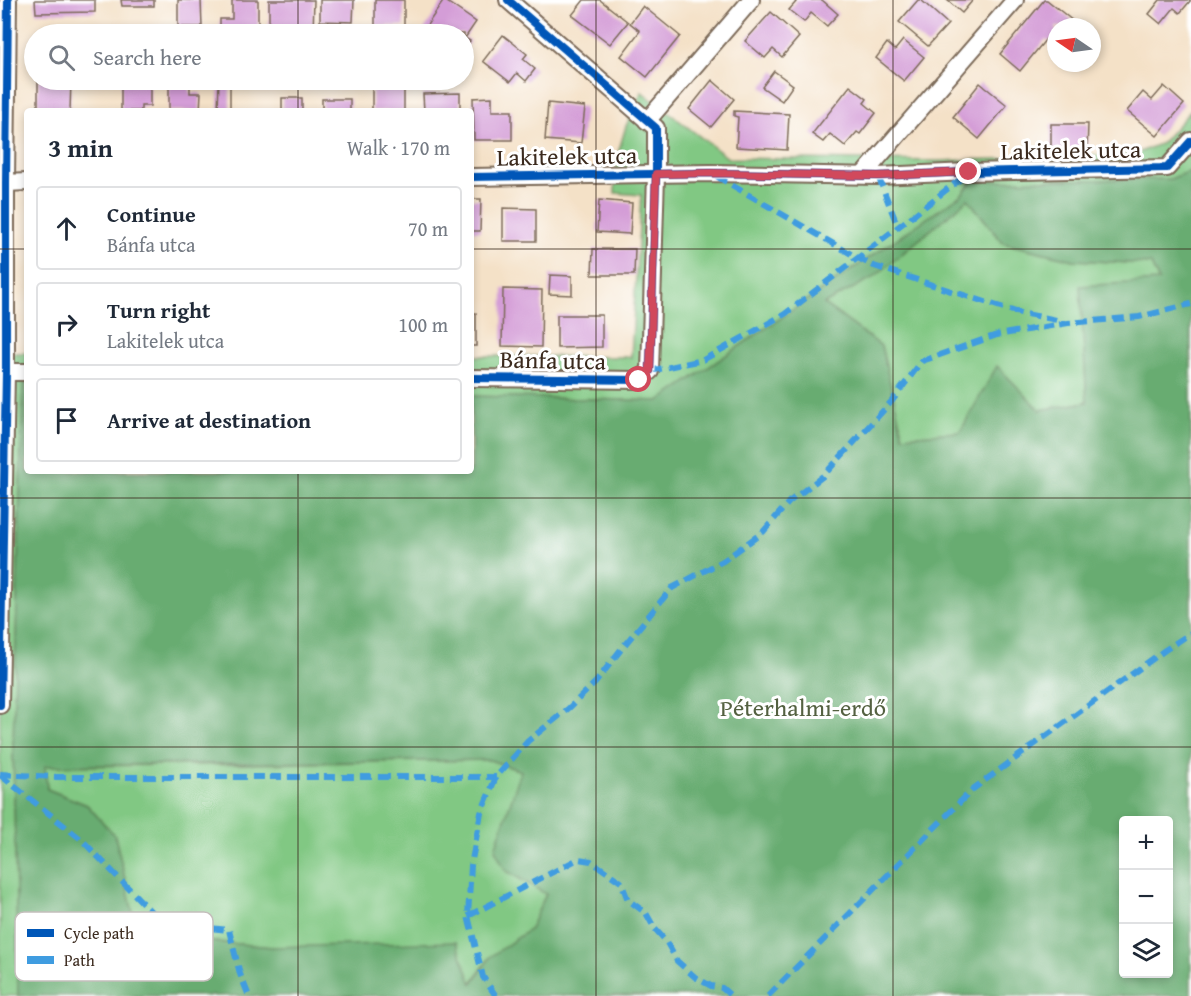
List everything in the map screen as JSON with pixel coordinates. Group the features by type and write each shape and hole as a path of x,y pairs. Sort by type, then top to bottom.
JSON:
{"street":[{"path":"0,705 6,372 8,0"},
{"path":"508,0 647,121 751,0"},
{"path":"863,175 1015,0"},
{"name":"Bánfa utca","path":"474,378 639,380 650,371 656,128 647,121"},
{"name":"Lakitelek utca","path":"474,177 711,173 863,175 1167,168 1191,141"},
{"path":"6,183 24,182"},
{"path":"6,372 24,372"}],"green space":[{"path":"642,92 728,158 938,161 1135,154 1162,143 1191,110 1191,171 1170,179 973,181 961,195 659,401 474,396 474,356 631,357 641,195 615,193 617,157 626,126"},
{"name":"Péterhalmi-erdő","path":"1191,171 1191,996 18,996 18,981 213,981 213,942 272,947 456,942 472,984 490,957 530,929 546,894 505,870 495,849 521,771 490,760 45,766 47,789 87,805 115,836 133,912 16,912 13,747 23,384 24,474 474,474 474,396 659,401 961,195 973,181 1170,179","holes":["968,199 1003,243 1074,260 1151,264 1159,281 1080,286 1087,402 1040,410 997,366 960,432 903,436 881,346 824,304 874,277"]},
{"path":"968,199 1003,243 1074,260 1151,264 1159,282 1081,287 1087,402 1040,410 997,367 960,432 903,436 881,346 824,304 874,277"},
{"path":"0,353 24,353 13,747 16,912 15,981 18,981 18,996 0,996"},
{"path":"490,760 521,771 505,870 546,894 530,929 490,957 471,984 272,947 213,942 213,912 133,912 115,836 87,805 47,789 45,766"}],"building":[{"path":"35,0 95,0 95,12 36,13"},
{"path":"121,0 154,0 154,6 122,6"},
{"path":"178,0 201,0 202,24 178,24"},
{"path":"232,0 258,0 258,24 220,24 220,19 232,19"},
{"path":"269,0 314,0 313,24 269,24"},
{"path":"320,0 354,0 353,22 320,21"},
{"path":"375,0 404,0 404,24 375,24"},
{"path":"444,0 476,22 474,25 428,24"},
{"path":"584,0 600,0 628,22 610,44 572,15"},
{"path":"794,0 822,0 838,14 827,26 811,13 804,22 789,10 796,2"},
{"path":"918,0 921,0 948,24 928,46 899,22"},
{"path":"947,0 973,0 962,13"},
{"path":"1044,0 1069,18 1047,18 1047,40 1020,71 1000,54"},
{"path":"1160,0 1191,0 1180,13 1174,8 1161,24 1149,14"},
{"path":"643,6 680,36 647,77 621,56 640,31 630,23"},
{"path":"771,12 799,37 782,57 773,49 765,58 745,41"},
{"path":"503,35 527,54 523,59 535,69 526,81 517,73 510,82 483,61"},
{"path":"903,40 924,57 904,81 876,58 887,43 895,50"},
{"path":"774,71 793,85 782,101 762,87"},
{"path":"712,80 734,99 711,127 689,109"},
{"path":"980,83 1007,105 979,139 953,117"},
{"path":"850,86 867,99 864,103 876,113 860,134 857,132 845,146 830,134 823,142 812,134"},
{"path":"1164,86 1184,104 1157,136 1127,111 1143,92 1152,100"},
{"path":"38,90 71,90 70,108 38,108"},
{"path":"121,90 150,90 150,106 121,108"},
{"path":"169,90 190,90 190,93 201,93 200,108 169,108"},
{"path":"219,90 230,90 230,108 218,108"},
{"path":"372,90 404,90 404,108 372,108"},
{"path":"460,93 460,108 424,108 423,94"},
{"path":"492,97 492,111 512,111 512,140 474,140 473,98"},
{"path":"282,98 302,98 302,108 282,108"},
{"path":"322,99 350,99 350,108 322,108"},
{"path":"548,103 585,107 581,143 545,140"},
{"path":"734,111 789,114 787,150 736,147 738,117 734,116"},
{"path":"1051,124 1088,124 1087,152 1051,151"},
{"path":"474,199 481,199 480,231 474,231"},
{"path":"599,200 632,203 630,234 597,232"},
{"path":"503,208 536,209 536,241 503,241"},
{"path":"593,249 635,249 634,275 592,275"},
{"path":"550,275 572,276 572,295 549,294"},
{"path":"503,289 542,290 541,347 502,346"},
{"path":"474,313 476,313 476,346 474,346"},
{"path":"557,315 602,315 602,347 557,348"}],"marked path":[{"path":"650,371 703,360 785,314 967,174"},
{"path":"716,176 874,266 1016,312 1062,321"},
{"path":"878,176 898,227"},
{"path":"496,996 483,977 468,916 471,865 481,813 496,777 528,741 569,708 596,682 672,588 723,561 763,532 789,502 823,476 892,401 922,361 997,335 1068,323 1139,317 1191,304"},
{"path":"768,996 973,789 1191,633"},
{"path":"0,774 57,777 496,777"},
{"path":"0,775 81,839 151,912"},
{"path":"468,916 578,859 591,861 621,882 628,900 646,913 677,961 695,977 711,986 722,988 731,996"},
{"path":"213,928 229,930 240,974 249,996"}],"cycle path":[{"path":"0,705 6,372 8,0"},
{"path":"474,378 639,380 650,371 656,128 508,0"},
{"path":"474,177 710,173 878,176 1167,168 1191,141"}],"route":[{"path":"639,380 650,371 656,174 878,176 969,172"}]}
